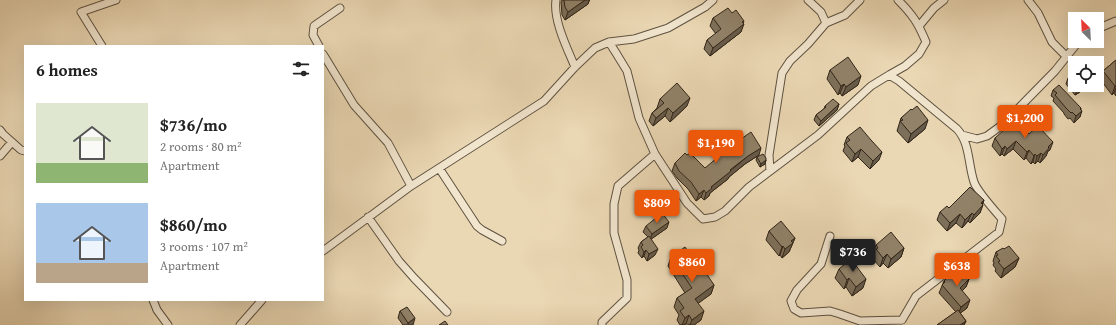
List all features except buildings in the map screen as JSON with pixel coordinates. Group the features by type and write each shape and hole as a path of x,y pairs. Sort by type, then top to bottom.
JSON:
{"street":[{"path":"101,45 80,12 116,0"},
{"path":"556,0 555,8 562,37 575,67"},
{"path":"324,250 411,186 544,101 575,67 595,48 609,42 634,39 668,28 705,7 713,0"},
{"path":"808,0 821,12 826,23"},
{"path":"770,171 769,155 782,73 790,61 808,44 826,23 845,15 860,0"},
{"path":"609,42 627,71 639,118 655,154 687,203 704,219 715,217 725,211 749,187 818,135 871,86 889,74 906,66 919,54 926,42 919,26 909,11 898,0"},
{"path":"919,26 934,8 944,0"},
{"path":"1028,0 1038,13 1052,42 1067,56"},
{"path":"318,45 313,35 314,26 340,8"},
{"path":"1104,26 1116,21"},
{"path":"962,135 977,139 987,136 1002,125 1055,71 1074,48"},
{"path":"324,56 354,105 388,144 411,186"},
{"path":"830,236 821,264 797,290 791,301 794,309 801,313 830,311 860,321 902,322 916,296 999,232 1002,219 974,183 969,158 962,135 957,129 889,74"},
{"path":"0,130 21,150 24,151"},
{"path":"0,156 12,142"},
{"path":"602,325 602,322 627,298 627,280 614,233 614,204 618,186 655,154"},
{"path":"439,168 477,226 502,241"},
{"path":"368,217 399,261 447,312"},
{"path":"154,301 168,325"},
{"path":"240,325 261,301"}]}
